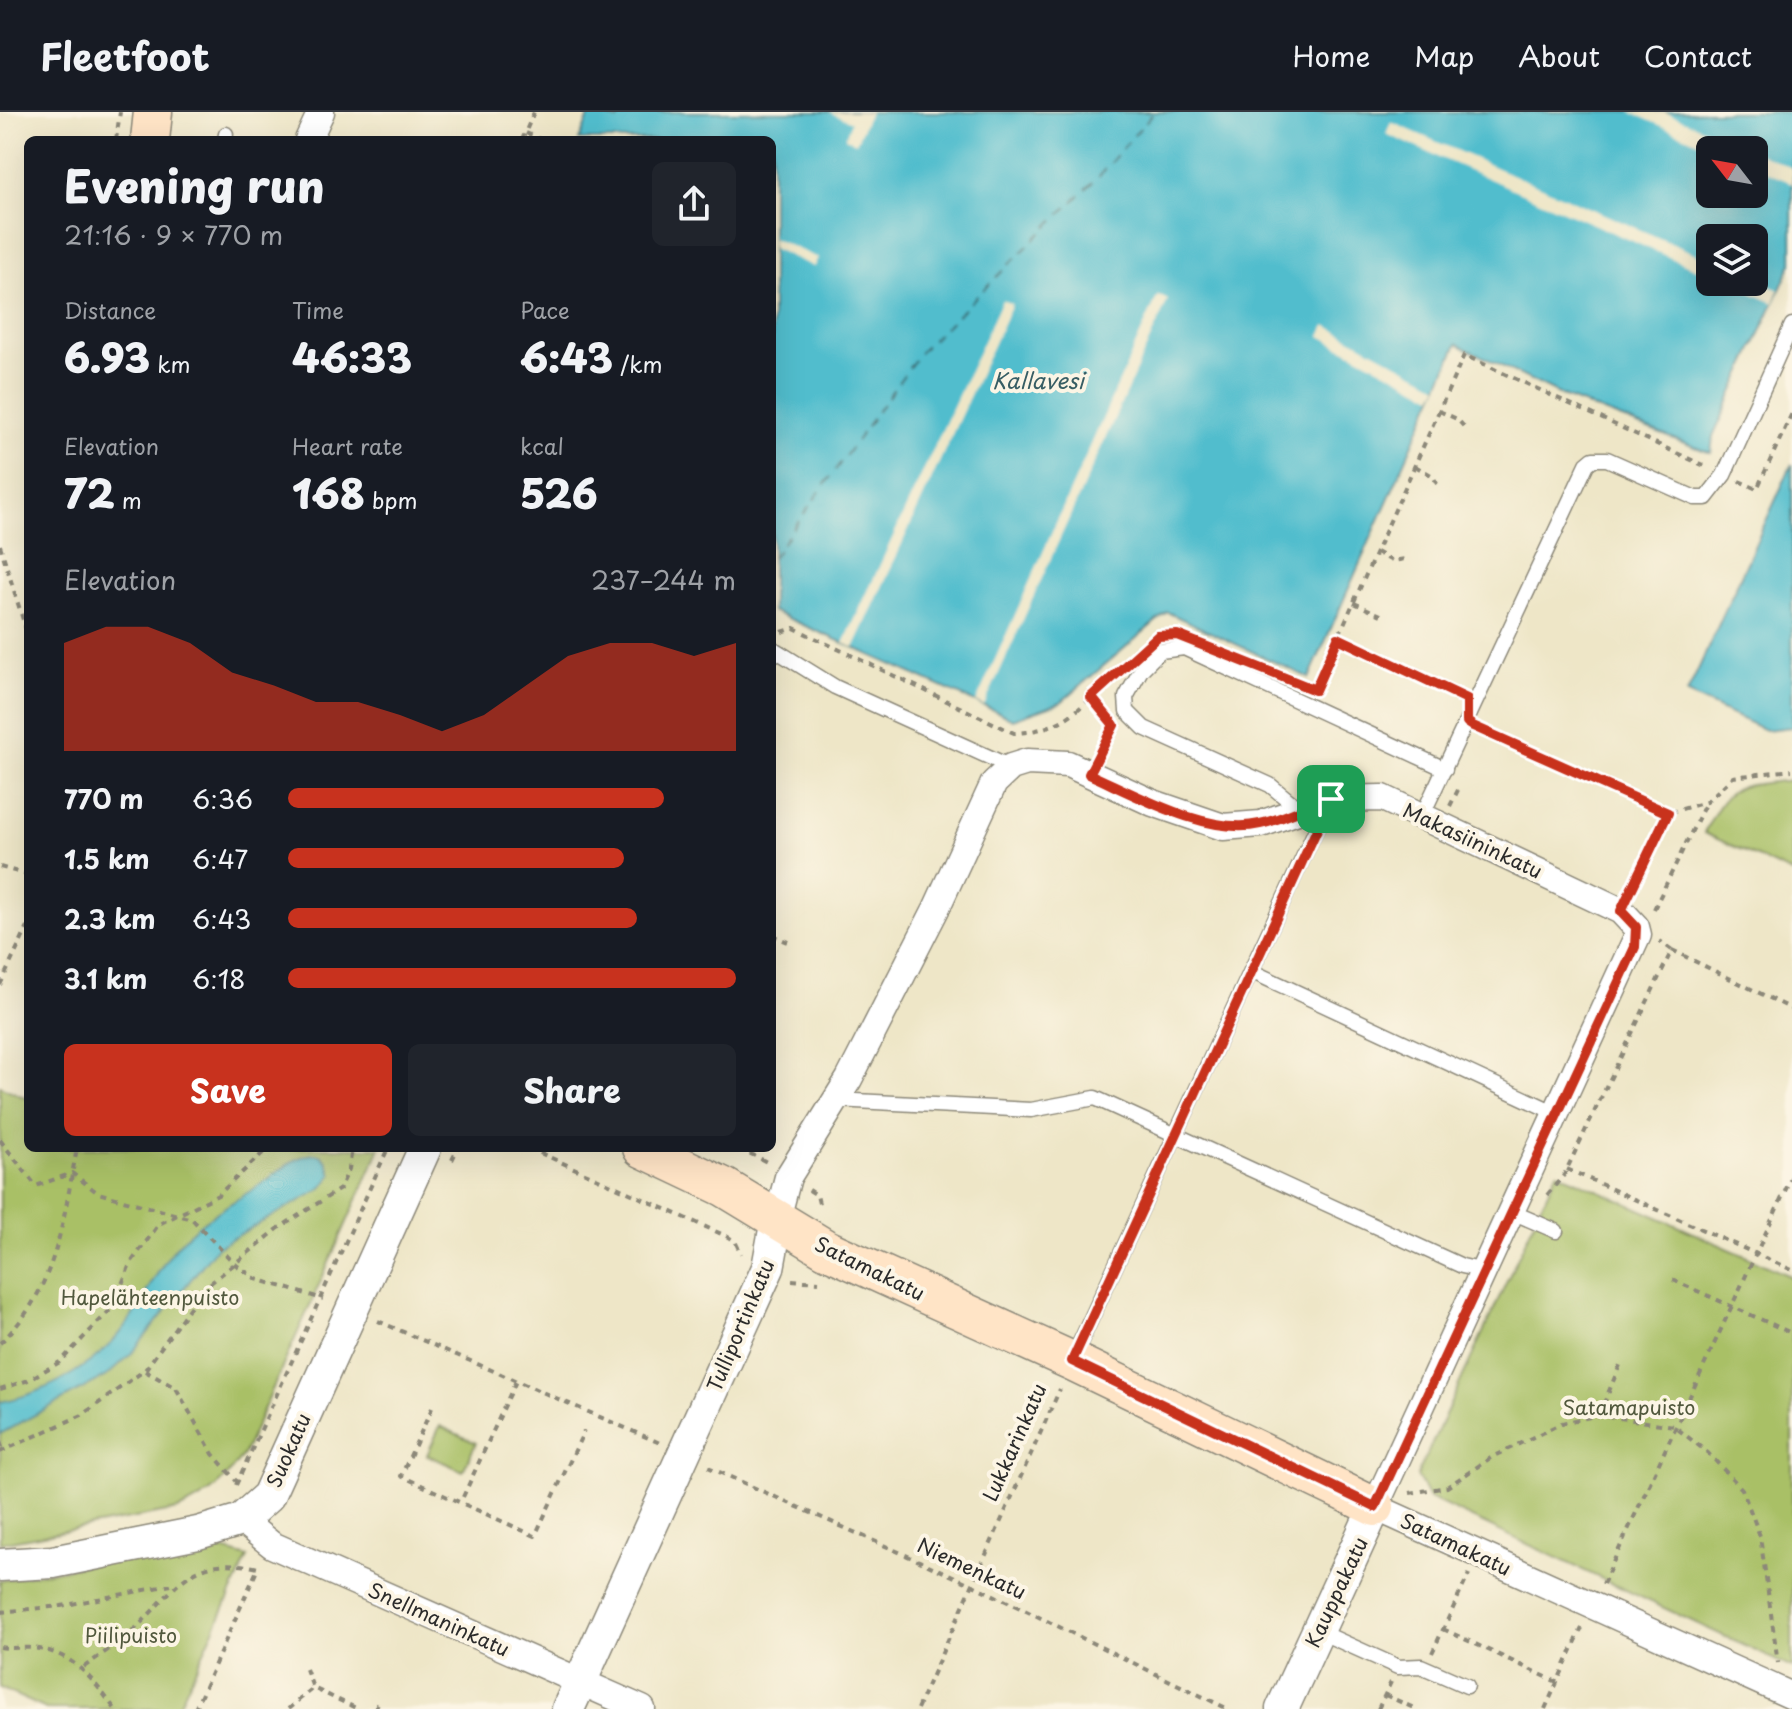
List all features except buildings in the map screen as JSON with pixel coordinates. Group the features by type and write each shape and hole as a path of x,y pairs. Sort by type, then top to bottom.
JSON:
{"main road":[{"path":"150,136 153,112"},
{"name":"Satamakatu","path":"650,1152 724,1187 826,1249 1389,1501"}],"street":[{"path":"310,136 321,112"},
{"name":"Makasiininkatu","path":"1006,770 1027,762 1068,764 1153,803 1223,827 1261,824 1298,808 1331,799 1383,798 1621,911"},
{"name":"Tulliportinkatu","path":"574,1695 768,1268 788,1177 836,1100 1006,770"},
{"name":"Kauppakatu","path":"1282,1709 1318,1631 1389,1501 1485,1271 1635,947 1636,927 1621,911"},
{"name":"Suokatu","path":"0,1565 53,1562 171,1539 241,1520 268,1496 423,1152"},
{"name":"Satamakatu","path":"1389,1501 1592,1607 1792,1696"},
{"name":"Snellmaninkatu","path":"241,1520 272,1545 574,1695 642,1709"}],"lane":[{"path":"1422,816 1587,464 1593,459 1607,459 1700,499 1711,493 1724,475 1792,325"},
{"path":"1298,808 1270,785 1144,728 1127,711 1126,697 1141,670 1160,651 1184,648 1445,769"},
{"path":"776,650 835,687 1006,770"},
{"path":"1072,1361 1331,799"},
{"path":"1253,972 1558,1114"},
{"path":"836,1100 1031,1110 1095,1098 1462,1266 1485,1271"},
{"path":"1512,1212 1556,1231"},
{"path":"1318,1631 1398,1667 1425,1668 1467,1686"}],"path":[{"path":"117,136 120,112"},
{"path":"524,136 534,112"},
{"path":"525,132 534,136"},
{"path":"1301,685 1315,690 1464,355 1757,489 1792,413"},
{"path":"1439,411 1457,419 1466,429"},
{"path":"1415,466 1433,476 1437,484"},
{"path":"0,545 24,623"},
{"path":"1376,552 1392,561 1406,559"},
{"path":"1354,603 1381,615"},
{"path":"776,634 794,628 1014,733 1043,731 1067,718 1124,666"},
{"path":"1338,638 1467,699 1467,722 1668,813 1706,802 1733,777 1792,770"},
{"path":"1089,774 1114,725 1091,697"},
{"path":"1621,911 1668,813"},
{"path":"0,867 24,875"},
{"path":"0,985 24,935"},
{"path":"776,937 788,942"},
{"path":"1672,950 1792,1009"},
{"path":"0,1140 36,1186 72,1173"},
{"path":"0,1343 17,1327 47,1279 60,1244 76,1152"},
{"path":"0,1389 26,1381 60,1362 113,1307 143,1244 159,1224 218,1195 264,1152"},
{"path":"1,1447 82,1415 145,1370 202,1290 279,1228 340,1189 349,1169 351,1152"},
{"path":"145,1370 176,1388 213,1454 238,1483 386,1152"},
{"path":"538,1152 726,1236 735,1241 742,1256"},
{"path":"750,1152 758,1155"},
{"path":"1567,1169 1792,1270"},
{"path":"72,1173 98,1193 192,1219 235,1264 256,1279 323,1299"},
{"path":"1545,1709 1792,1176"},
{"path":"1673,1280 1789,1332"},
{"path":"378,1321 663,1444"},
{"name":"Lukkarinkatu","path":"917,1709 1072,1361"},
{"path":"1599,1415 1620,1365"},
{"path":"463,1497 516,1381"},
{"path":"432,1408 401,1476 535,1536 584,1431"},
{"path":"1389,1501 1447,1487 1492,1457 1542,1431 1599,1415 1674,1426 1708,1453 1742,1489 1760,1536 1779,1669"},
{"name":"Niemenkatu","path":"699,1463 973,1585 1228,1709"},
{"path":"84,1667 141,1623 174,1584 190,1574 214,1567 242,1565 258,1568 195,1709"},
{"path":"1425,1668 1472,1569"},
{"path":"0,1612 61,1606 174,1584"},
{"path":"1443,1629 1557,1682"},
{"path":"0,1647 47,1651 84,1667 115,1709"},
{"path":"1378,1709 1398,1667"},
{"path":"306,1669 313,1688 358,1709"},
{"path":"288,1709 313,1688"},
{"path":"1385,1695 1416,1709"},
{"path":"375,1709 380,1699"}],"green space":[{"path":"1792,780 1792,873 1704,833 1721,803 1737,789"},
{"name":"Hapelähteenpuisto","path":"0,1086 24,1097 24,1152 378,1152 244,1453 216,1487 178,1510 0,1543"},
{"name":"Satamapuisto","path":"1557,1172 1792,1277 1792,1668 1429,1498 1417,1476"},
{"path":"440,1426 476,1443 463,1471 427,1455"},
{"name":"Piilipuisto","path":"200,1544 248,1557 177,1709 46,1709 0,1688 0,1581"}],"water":[{"name":"Kallavesi","path":"591,112 618,120 622,112 1792,112 1792,263 1713,437 1711,453 1567,398 1457,344 1309,678 1167,612 1061,702 1013,719 776,613 776,136 581,136"},
{"path":"1792,464 1792,727 1765,730 1687,694"},
{"path":"321,1155 328,1162 332,1175 321,1189 217,1247 131,1354 108,1375 0,1434 0,1402 56,1383 91,1361 120,1334 164,1263 186,1237 298,1158"}],"pier":[{"path":"829,112 870,112 856,143 845,138 851,122"},
{"path":"1630,112 1665,112 1719,136 1696,136 1696,141"},
{"path":"1391,122 1696,254 1696,269 1386,134"},
{"path":"1768,157 1792,168 1792,183 1768,173"},
{"path":"776,240 818,258 814,267 776,250"},
{"path":"1768,285 1779,290 1774,303 1758,296 1768,296"},
{"path":"1158,295 1168,300 984,706 976,702"},
{"path":"1002,300 1012,304 854,648 844,643"},
{"path":"1326,325 1439,386 1433,396 1320,336"}],"ferry route":[{"path":"776,552 921,351 1098,177 1154,112"}],"route":[{"path":"1177,635 1315,690 1338,638 1467,699 1467,722 1473,726 1668,813 1621,911 1636,927 1635,947 1375,1507 1072,1361 1331,799 1298,808 1261,824 1223,827 1153,803 1089,774 1114,725 1091,697 1158,636 1177,635"}]}
